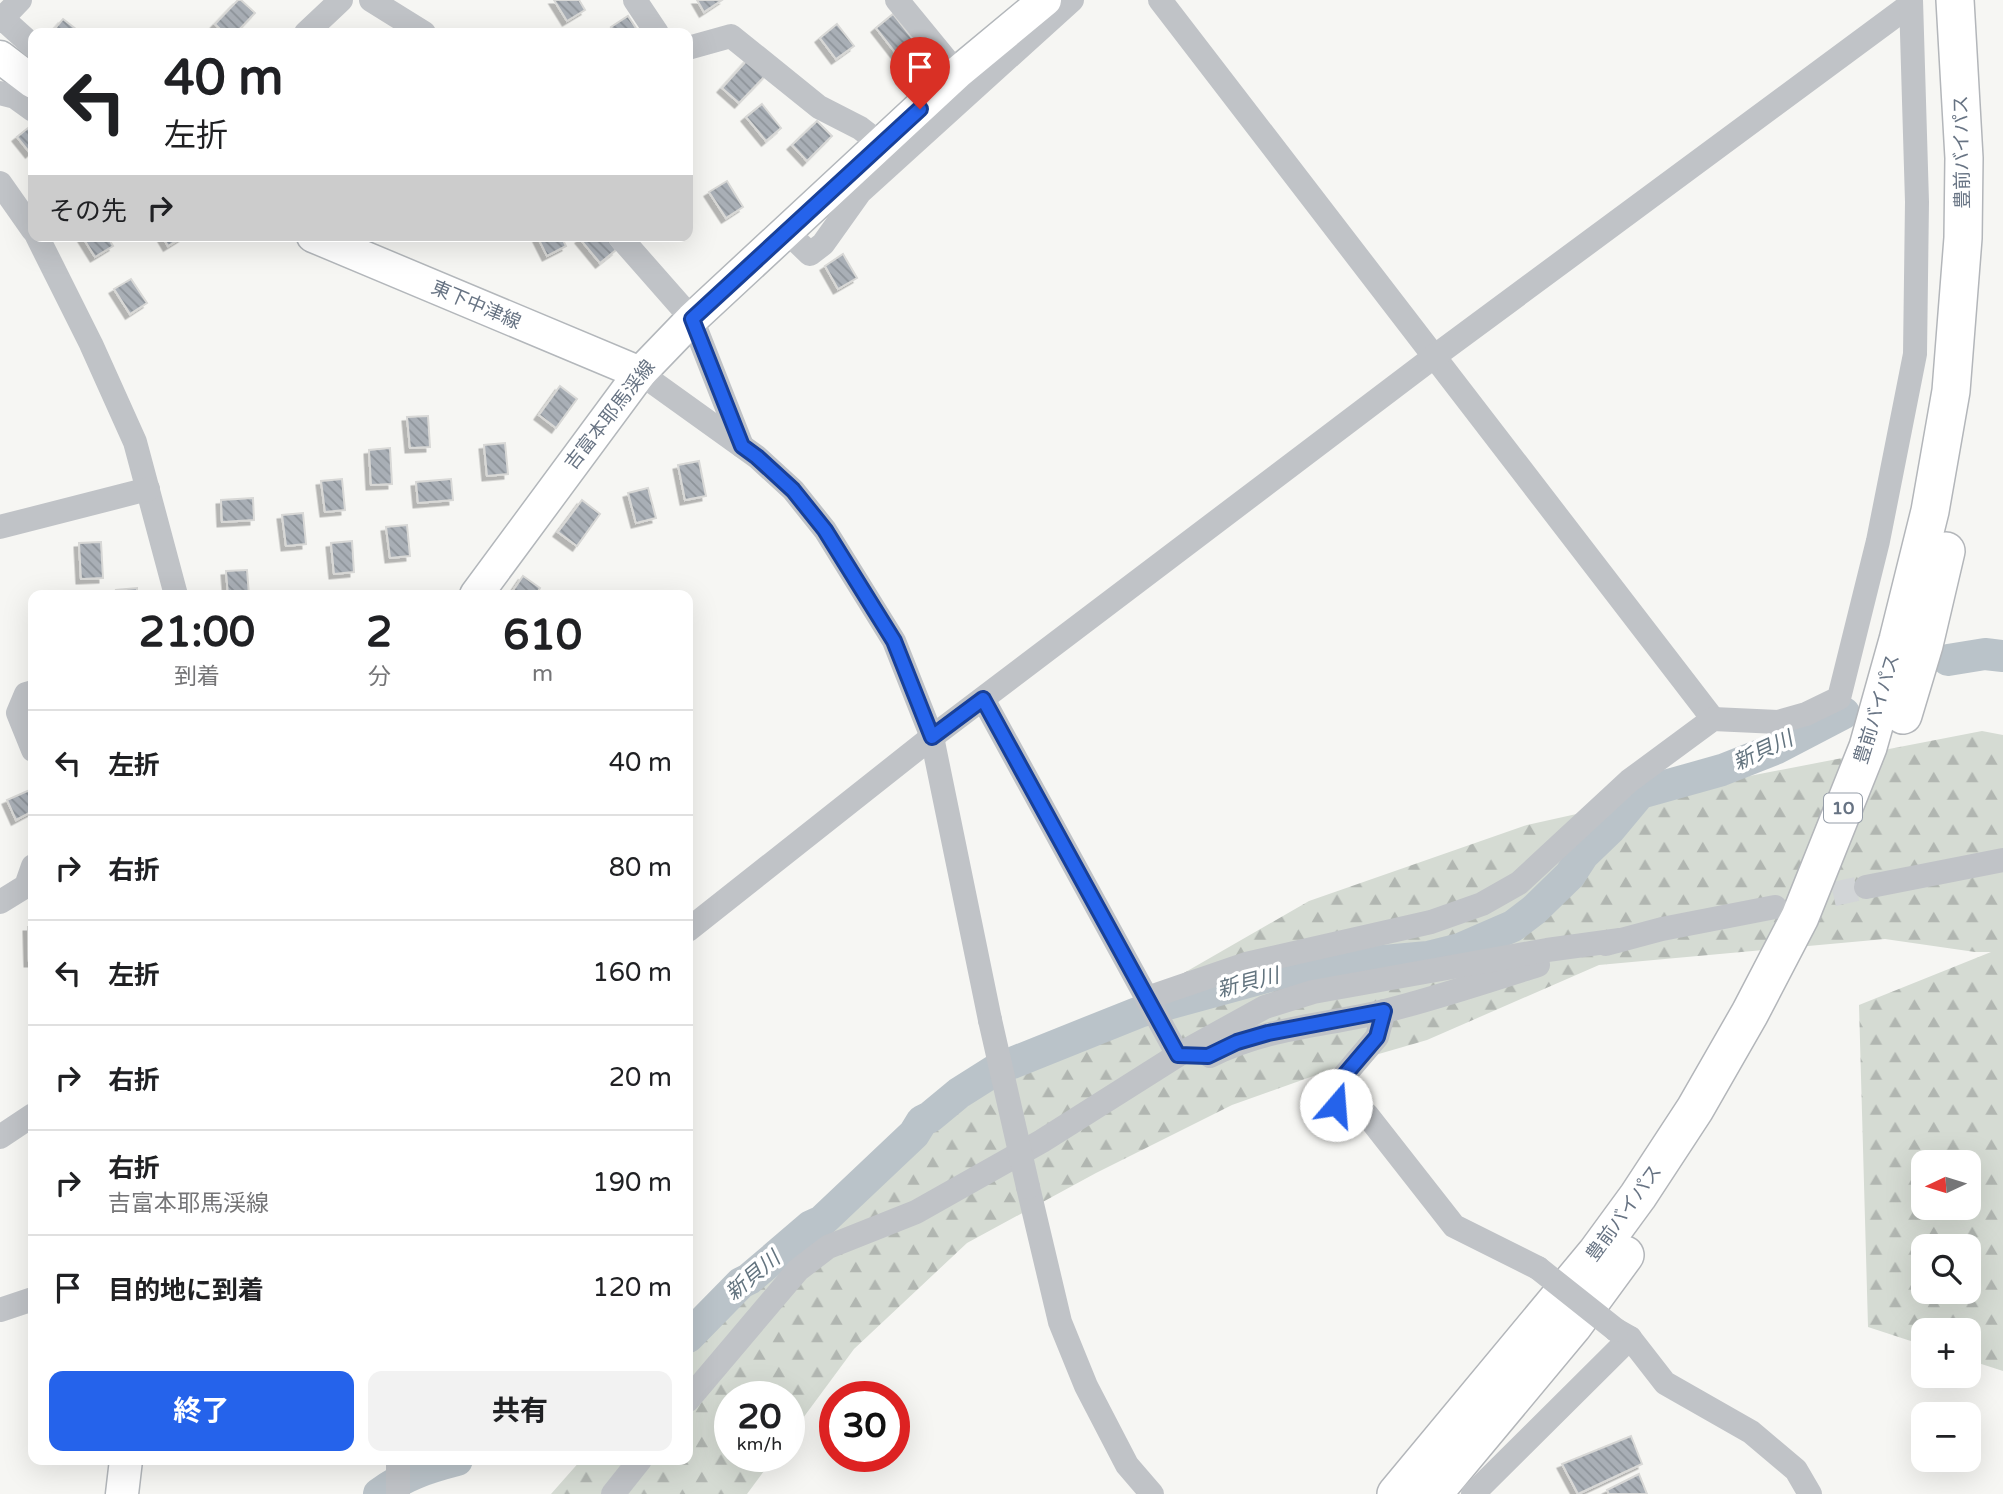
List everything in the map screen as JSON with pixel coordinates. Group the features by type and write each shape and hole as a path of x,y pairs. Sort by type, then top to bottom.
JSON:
{"highway":[{"name":"豊前バイパス","path":"1396,1494 1597,1252 1695,1110 1751,1013 1800,917 1868,747 1930,511 1951,391 1962,251 1964,158 1955,0"},
{"name":"豊前バイパス","path":"1433,1494 1573,1326 1662,1206 1717,1122 1773,1025 1821,927 1890,759 1924,645 1954,518 1981,328 1987,165 1978,0"}],"main road":[{"name":"吉富本耶馬渓線","path":"480,590 639,373 692,319 787,232 853,185 882,145 957,73 1045,0"},
{"path":"0,57 28,78"},
{"name":"東下中津線","path":"327,242 639,373"},
{"path":"122,1494 125,1465"}],"street":[{"path":"20,0 1,20 28,42"},
{"path":"311,28 341,0"},
{"path":"371,0 416,28"},
{"path":"635,0 654,28"},
{"path":"897,0 957,73"},
{"path":"853,185 1072,0"},
{"path":"1160,0 1713,719"},
{"path":"693,926 932,737 1435,356 1911,2"},
{"path":"1147,998 1246,964 1431,922 1482,904 1519,883 1629,781 1713,719 1778,722 1806,714 1839,698 1878,541 1915,354 1917,202 1911,2"},
{"path":"693,47 732,36 819,107 860,128 882,145"},
{"path":"0,93 15,97 28,106"},
{"path":"0,183 28,223"},
{"path":"40,242 91,344 135,442 175,590"},
{"path":"624,242 692,319 742,446"},
{"path":"639,373 757,457 793,490 825,530 894,641 932,737 990,1020 1060,1322 1080,1373 1127,1465 1152,1494"},
{"path":"0,527 148,489"},
{"path":"28,693 18,713 28,738"},
{"path":"983,699 1178,1055"},
{"path":"1866,887 2003,860"},
{"path":"17,898 28,880"},
{"path":"1178,1055 1208,1056 1237,1042 1268,1033 1384,1011 1620,940 1775,907"},
{"path":"693,1394 798,1270 828,1247 916,1212 1042,1141 1178,1055 1265,1007 1313,992 1547,950 1620,940"},
{"path":"1384,1011 1377,1037 1337,1084 1334,1094 1336,1105 1341,1112 1367,1115 1454,1226 1538,1268 1623,1334 1665,1383 1751,1432 1796,1470 1810,1494"},
{"path":"0,1137 28,1118"},
{"path":"0,1310 28,1301"},
{"path":"1473,1494 1623,1334"},
{"path":"398,1465 398,1494"},
{"path":"614,1494 636,1465"}],"green space":[{"path":"1982,731 2003,735 2003,1371 1981,1364 1981,1318 1911,1318 1911,1341 1868,1327 1859,1005 1991,952 1885,939 1599,965 1427,1040 1358,1060 1232,1105 1096,1173 967,1243 854,1349 830,1381 819,1381 819,1396 805,1415 805,1381 714,1381 714,1472 763,1472 747,1494 551,1494 577,1465 693,1465 693,1347 840,1199 1024,1065 1309,901 1527,825 1734,779"}],"building":[{"path":"238,0 255,13 241,28 219,28 215,24"},
{"path":"554,0 579,0 585,10 567,21"},
{"path":"697,0 722,0 704,12"},
{"path":"893,14 915,42 898,56 876,28"},
{"path":"628,16 636,28 612,28"},
{"path":"63,19 75,28 55,28"},
{"path":"837,24 854,46 836,59 820,38"},
{"path":"749,58 767,74 739,103 722,88"},
{"path":"762,104 781,128 766,141 746,117"},
{"path":"817,121 832,136 807,161 792,145"},
{"path":"28,128 28,151 17,137"},
{"path":"727,181 743,207 726,218 709,192"},
{"path":"86,242 111,242 113,246 95,257"},
{"path":"540,242 564,242 566,246 547,256"},
{"path":"582,242 610,242 616,250 600,263"},
{"path":"843,254 857,278 838,289 825,266"},
{"path":"131,279 147,303 130,314 114,289"},
{"path":"560,386 577,399 556,428 539,415"},
{"path":"428,416 430,447 410,448 407,417"},
{"path":"505,443 508,474 487,476 484,445"},
{"path":"390,448 392,484 371,485 369,450"},
{"path":"699,461 706,496 685,500 678,465"},
{"path":"342,479 345,510 325,512 321,481"},
{"path":"451,479 453,500 418,503 416,482"},
{"path":"648,488 656,518 636,523 628,493"},
{"path":"253,498 254,520 222,522 221,500"},
{"path":"582,500 600,514 577,546 558,532"},
{"path":"303,513 306,544 286,546 282,515"},
{"path":"407,525 410,556 390,558 386,527"},
{"path":"352,541 354,572 334,574 331,543"},
{"path":"101,542 103,578 81,579 79,543"},
{"path":"247,570 249,590 228,590 226,571"},
{"path":"523,576 540,588 539,590 513,590"},
{"path":"28,791 28,814 16,820 7,800"},
{"path":"1631,1436 1642,1464 1578,1494 1562,1464"},
{"path":"1639,1474 1647,1494 1609,1494 1607,1490"}],"waterway":[{"name":"新貝川","path":"1948,660 1985,654 2003,656"},
{"name":"新貝川","path":"693,1332 741,1283 811,1226 822,1221 914,1134 922,1121 997,1069 1142,1011 1277,974 1318,967 1428,957 1460,949 1513,926 1534,910 1570,875 1583,855 1610,829 1640,793 1722,770 1775,749 1844,713"},
{"name":"新貝川","path":"379,1494 416,1473 439,1465"}],"tunnel":[{"path":"1798,902 1866,887"}],"route":[{"path":"920,109 692,319 742,446 793,490 825,530 894,641 932,737 983,699 1178,1055 1208,1056 1237,1042 1268,1033 1384,1011 1377,1037 1337,1084 1334,1094 1336,1105"}]}
